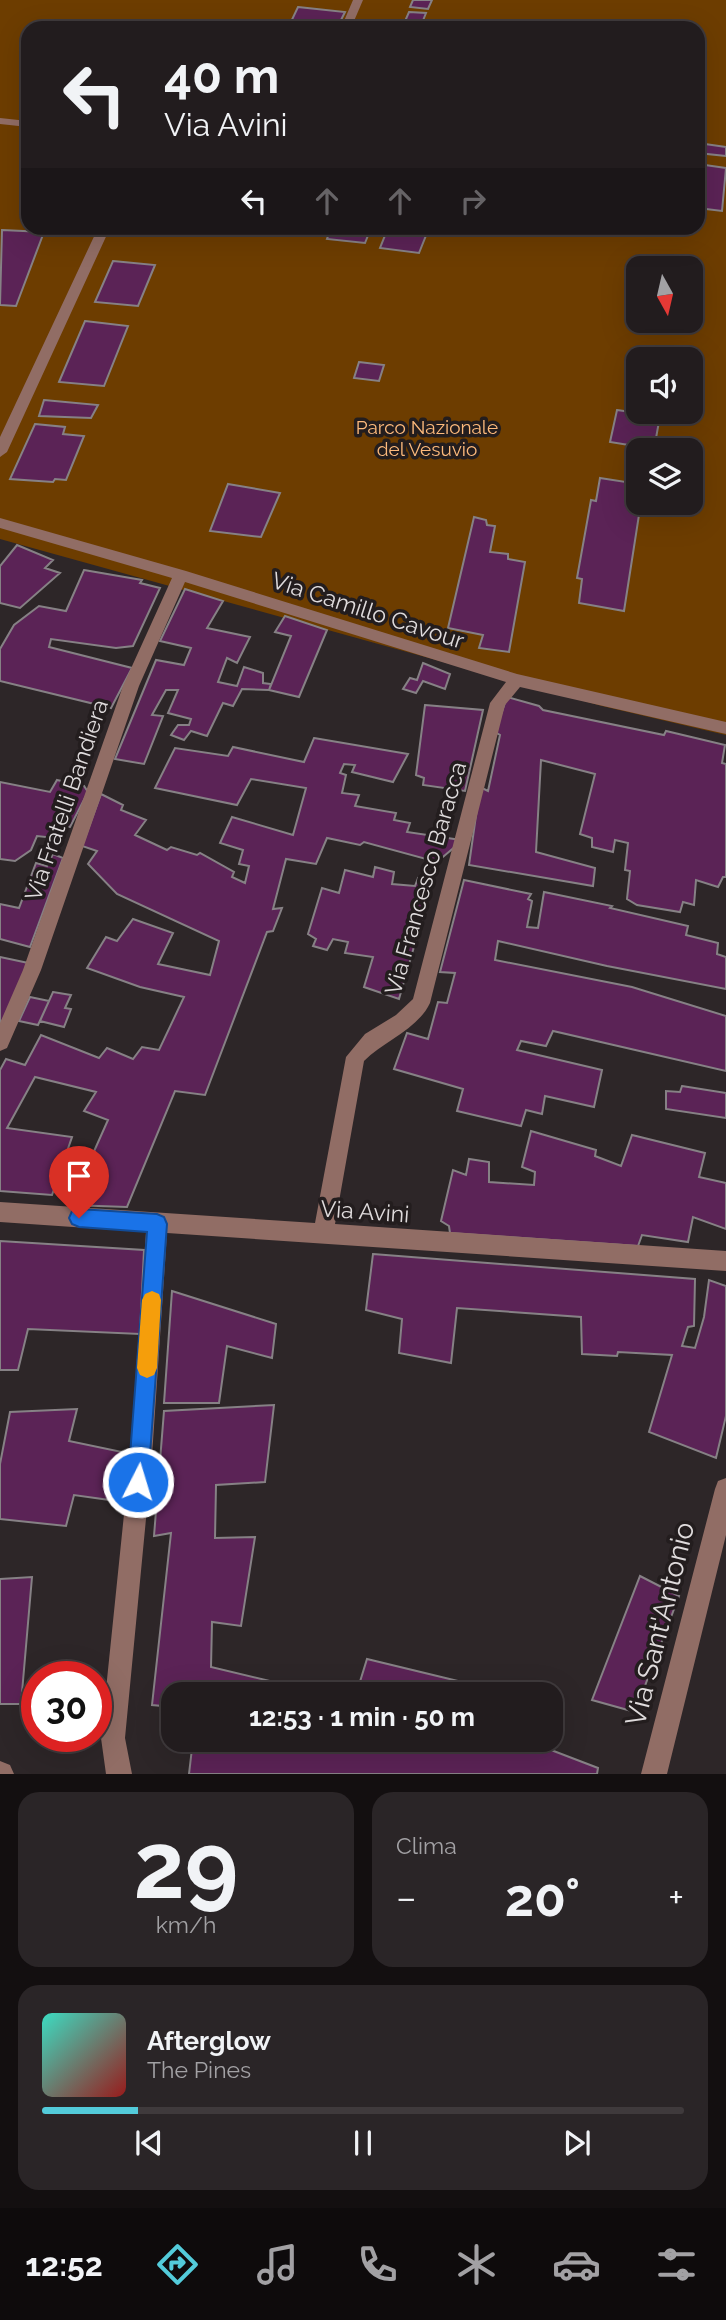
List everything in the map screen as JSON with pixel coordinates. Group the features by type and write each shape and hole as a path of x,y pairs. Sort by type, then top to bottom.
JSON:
{"street":[{"path":"349,21 358,0"},
{"path":"0,121 21,123"},
{"path":"0,452 101,235"},
{"name":"Via Camillo Cavour","path":"0,523 181,575 517,680 726,728"},
{"name":"Via Fratelli Bandiera","path":"0,1042 19,1008 39,957 46,925 131,686 181,575"},
{"name":"Via Francesco Baracca","path":"323,1233 355,1057 372,1040 403,1021 421,1003 498,703 517,680"},
{"name":"Via Avini","path":"0,1212 726,1261"},
{"path":"119,1774 113,1738 141,1456 157,1224"},
{"name":"Via Sant'Antonio","path":"654,1774 726,1489"}],"green space":[{"name":"Parco Nazionale del Vesuvio","path":"0,0 726,0 726,735 602,706 0,539"}],"building":[{"path":"413,0 432,0 428,9 410,7"},
{"path":"298,7 345,12 340,21 291,21"},
{"path":"409,12 426,13 423,21 405,21"},
{"path":"705,144 726,147 726,156 705,154"},
{"path":"705,165 726,168 722,211 705,209"},
{"path":"2,230 21,231 21,235 43,235 16,306 0,305"},
{"path":"328,235 368,235 365,243 327,239"},
{"path":"385,235 426,235 419,253 380,248"},
{"path":"113,261 155,265 138,306 95,302"},
{"path":"85,321 128,326 104,386 59,382"},
{"path":"359,362 384,365 379,381 354,378"},
{"path":"44,400 98,405 91,418 39,416"},
{"path":"617,410 626,411 626,424 659,424 656,438 626,438 626,445 610,442"},
{"path":"35,424 65,427 63,434 84,436 66,480 55,479 53,482 10,479"},
{"path":"600,478 626,482 626,515 639,515 624,611 579,603 582,579 577,578 591,500 596,501"},
{"path":"228,484 280,493 261,537 210,531"},
{"path":"474,517 486,520 487,525 495,526 490,552 508,554 508,559 525,562 509,652 479,648 483,635 448,628"},
{"path":"17,545 53,560 45,568 60,573 20,608 0,603 0,566"},
{"path":"84,570 142,580 140,583 160,588 133,646 116,648 51,639 49,647 132,668 111,708 0,681 0,649 14,625 39,606 66,611"},
{"path":"185,589 223,601 207,628 250,637 237,663 227,658 218,682 237,686 244,667 263,673 263,683 271,684 269,690 242,689 233,706 223,703 207,736 191,731 184,740 171,735 178,725 189,725 191,719 168,713 178,690 166,690 152,715 163,716 144,764 115,759 156,660 184,665 191,648 160,641"},
{"path":"285,616 327,630 299,697 269,690 291,636 275,632"},
{"path":"423,663 450,674 445,689 423,681 416,693 403,689 410,678 417,680"},
{"path":"507,697 539,706 543,710 664,735 666,731 725,745 722,763 726,764 726,877 723,877 718,887 696,880 694,905 683,902 680,912 637,905 627,899 630,871 625,870 628,843 615,840 613,852 592,847 592,838 580,834 595,774 541,760 536,852 595,868 593,886 469,865 480,787 488,791 500,735 495,732"},
{"path":"425,705 483,710 465,791 423,785 424,778 416,775"},
{"path":"314,738 408,754 393,782 352,772 355,765 344,764 340,773 346,775 342,793 359,795 355,806 396,813 394,820 410,823 407,832 461,840 437,862 364,842 360,845 327,838 316,864 286,859 273,909 282,908 273,931 267,932 205,1095 175,1091 127,1207 70,1205 108,1120 84,1111 96,1092 35,1077 7,1128 72,1137 52,1195 0,1191 0,1070 6,1059 25,1065 41,1035 99,1058 107,1048 133,1059 142,1047 159,1050 184,997 140,987 87,968 106,937 117,941 133,919 173,933 158,964 210,975 219,941 117,894 88,864 97,851 82,846 101,794 123,805 121,810 146,820 135,835 167,850 171,847 197,855 200,853 234,872 232,877 245,883 249,866 239,864 243,850 220,843 232,817 293,835 306,788 251,779 237,805 155,788 175,748 228,756 233,747 304,762"},
{"path":"57,780 84,786 88,792 70,827 60,826 55,838 37,836 31,850 15,861 0,859 0,782 50,792"},
{"path":"53,854 63,858 30,947 0,939 0,904 19,908 36,863 47,866"},
{"path":"375,867 394,872 392,884 415,886 418,878 432,884 399,999 364,987 373,957 345,953 348,942 333,939 327,950 313,946 316,939 308,934 322,888 339,893 345,870 373,877"},
{"path":"464,880 531,894 528,899 532,901 527,927 538,928 544,892 688,926 686,935 718,943 717,954 726,957 726,989 498,941 495,960 632,987 726,1016 726,1071 553,1031 546,1046 521,1041 517,1050 602,1070 594,1107 545,1096 542,1114 526,1110 521,1126 457,1111 463,1089 394,1069 407,1033 428,1039 438,1002 447,1003 455,973 440,972"},
{"path":"0,957 33,964 0,1025"},
{"path":"53,992 71,995 65,1008 71,1009 64,1027 40,1021"},
{"path":"30,997 49,1001 38,1025 19,1021"},
{"path":"682,1086 726,1093 726,1118 666,1109 666,1091 680,1092"},
{"path":"531,1131 596,1150 595,1156 621,1166 632,1135 705,1153 699,1177 726,1183 726,1229 693,1217 688,1242 642,1235 638,1246 450,1233 449,1226 441,1221 453,1170 466,1175 469,1159 489,1162 489,1182 534,1185 535,1172 522,1167"},
{"path":"0,1241 144,1250 140,1334 28,1329 18,1370 0,1370"},
{"path":"373,1254 695,1279 694,1326 688,1327 682,1346 695,1348 704,1317 709,1280 726,1286 726,1416 716,1458 649,1432 672,1355 618,1352 617,1356 582,1354 581,1317 457,1308 451,1363 399,1353 402,1319 366,1310"},
{"path":"172,1291 276,1324 272,1358 227,1346 219,1403 164,1403"},
{"path":"274,1405 265,1482 216,1485 215,1538 255,1537 241,1626 212,1622 211,1667 274,1682 161,1682 161,1706 152,1705 171,1533 154,1536 164,1411"},
{"path":"77,1409 69,1441 122,1452 117,1501 74,1495 66,1526 0,1519 0,1464 10,1412"},
{"path":"640,1576 679,1596 635,1712 592,1700"},
{"path":"32,1577 25,1661 21,1661 21,1704 0,1704 0,1579"},
{"path":"367,1659 462,1682 360,1682"},
{"path":"192,1752 556,1752 598,1768 597,1774 189,1774"}],"slow traffic":[{"path":"147,1368 152,1300"}],"route":[{"path":"79,1218 157,1224 138,1482"}]}
